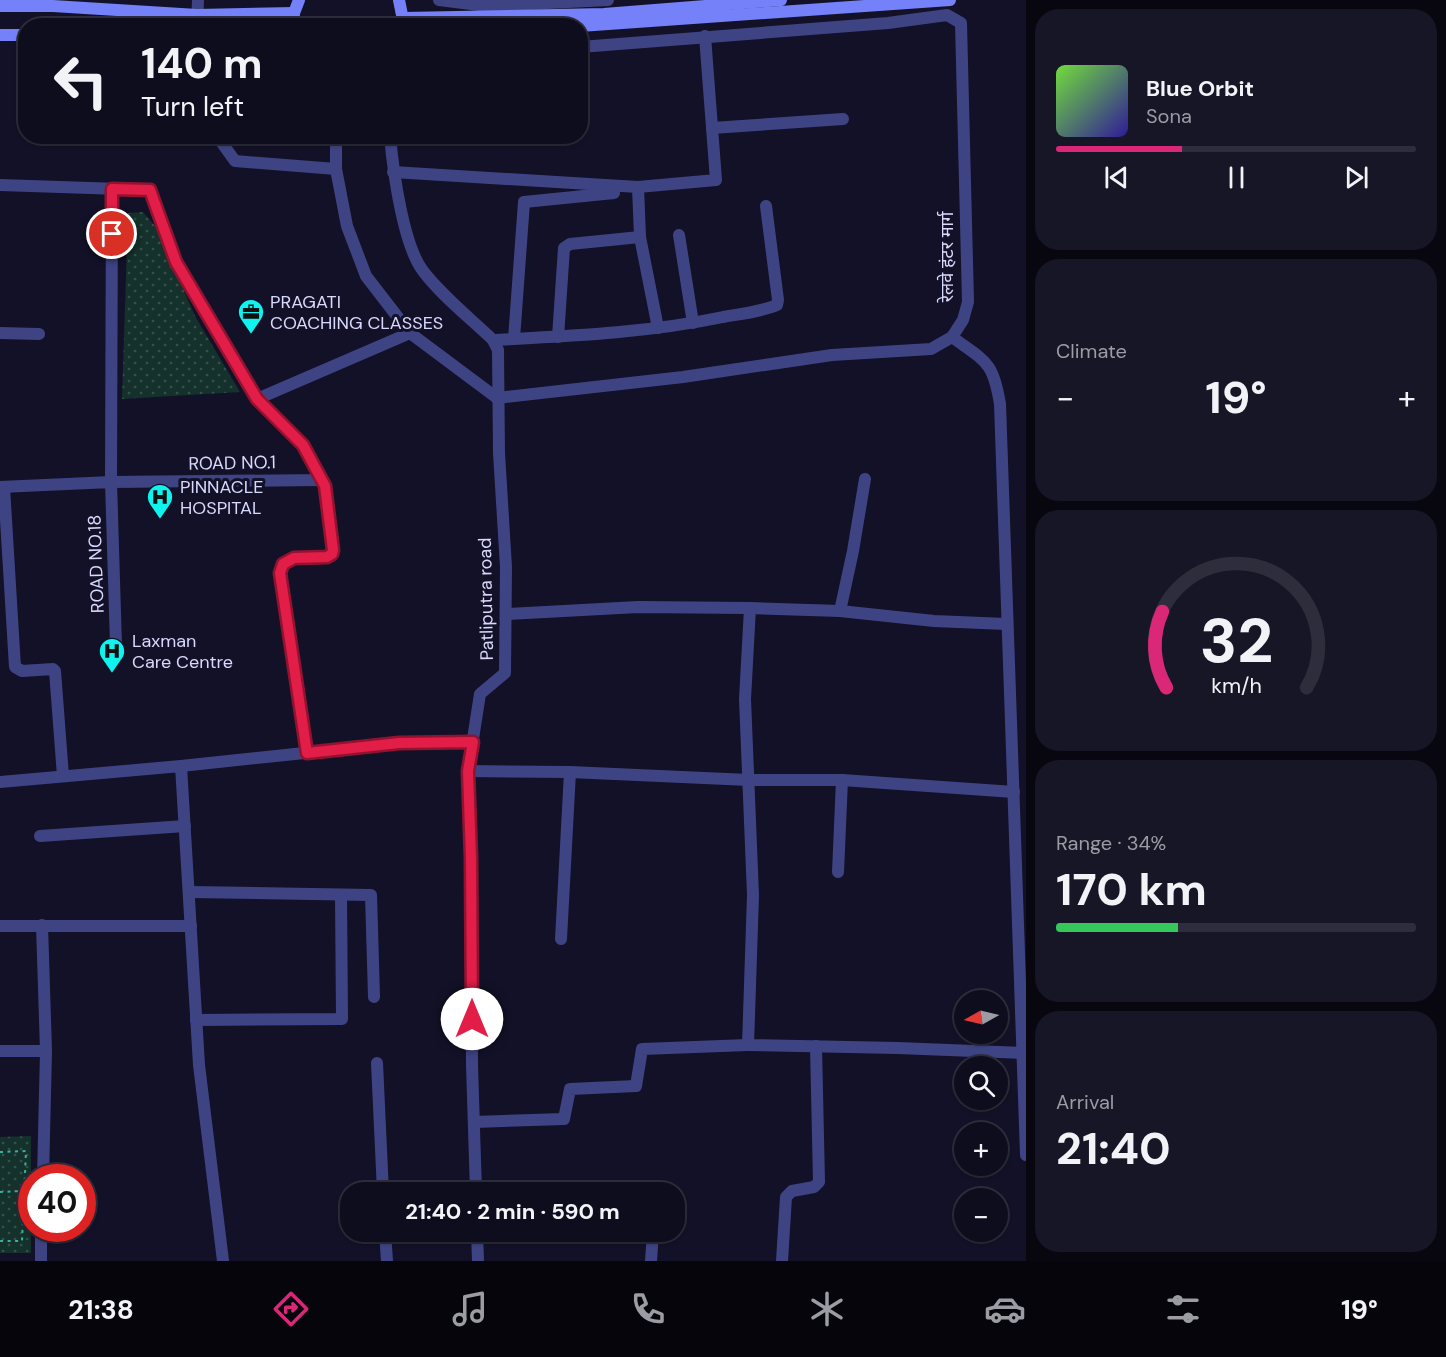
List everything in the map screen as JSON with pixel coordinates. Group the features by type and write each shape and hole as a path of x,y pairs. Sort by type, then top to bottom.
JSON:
{"main road":[{"path":"294,18 299,0"},
{"path":"399,0 403,18"},
{"path":"453,18 604,14 781,0"},
{"path":"588,25 950,0"},
{"path":"0,6 53,6 176,18"},
{"path":"0,35 18,35"}],"street":[{"path":"197,18 198,0"},
{"path":"439,0 487,3 608,0"},
{"path":"888,23 889,0"},
{"name":"रेलवे हंटर मार्ग","path":"588,46 888,23 947,15 961,23 968,302 963,320 952,337"},
{"path":"393,172 638,187 716,180 705,36"},
{"path":"712,128 843,119"},
{"path":"223,144 235,161 336,169"},
{"path":"336,144 336,169 347,226 366,276 410,333 497,398 683,377 832,355 931,349 952,337 986,362 995,378 1000,404 1026,1155"},
{"path":"391,144 393,172 411,247 422,270 493,340 658,328 777,305 766,206"},
{"path":"0,185 112,189 111,482"},
{"path":"638,187 640,237 658,328"},
{"name":"ROAD NO.1","path":"2,487 111,482 321,480 303,445 257,399 176,262 150,190 112,189"},
{"path":"514,339 524,202 614,194"},
{"path":"679,235 693,323"},
{"path":"558,337 564,248 570,244 640,237"},
{"path":"0,333 39,334"},
{"path":"257,399 410,333"},
{"name":"Patliputra road","path":"476,1182 468,771 480,694 505,673 506,567 499,453 498,350 493,340"},
{"path":"840,611 865,479"},
{"path":"307,753 280,573 283,564 294,558 327,557 332,554 325,486 321,480"},
{"name":"ROAD NO.18","path":"111,482 116,645"},
{"path":"2,487 15,667 22,671 53,669 55,671 63,776"},
{"path":"506,614 638,607 750,608 840,611 934,621 1006,624"},
{"path":"748,1045 753,895 746,699 750,608"},
{"path":"0,782 399,743 473,742"},
{"path":"181,766 199,1065 223,1261"},
{"path":"468,771 570,772 749,780 842,780 1014,792"},
{"path":"561,939 570,772"},
{"path":"838,872 842,780"},
{"path":"40,836 185,826"},
{"path":"189,892 371,895 374,997"},
{"path":"196,1020 342,1019 341,895"},
{"path":"0,926 191,926"},
{"path":"42,926 46,1050 43,1164"},
{"path":"474,1122 564,1119 570,1089 636,1086 642,1049 748,1045 1023,1053"},
{"path":"782,1261 786,1197 792,1191 814,1187 819,1182 816,1046"},
{"path":"0,1050 46,1050"},
{"path":"378,1063 383,1182"},
{"path":"41,1242 41,1261"},
{"path":"386,1242 387,1261"},
{"path":"477,1242 478,1261"},
{"path":"651,1261 652,1242"}],"path":[{"path":"0,1152 26,1151 25,1164"},
{"path":"0,1192 18,1191"},
{"path":"0,1241 18,1241"}],"green space":[{"path":"143,212 156,227 195,316 240,392 122,399 128,213"},
{"path":"31,1136 31,1164 18,1164 18,1242 31,1242 31,1253 0,1253 0,1137"}],"place":[{"name":"PRAGATI COACHING CLASSES","path":"251,335"},
{"name":"PINNACLE HOSPITAL","path":"160,520"},
{"name":"Laxman Care Centre","path":"112,674"}],"route":[{"path":"112,234 112,189 150,190 176,262 257,399 303,445 325,486 332,554 327,557 294,558 283,564 280,573 307,753 399,743 473,742 468,771 472,1019"}]}
